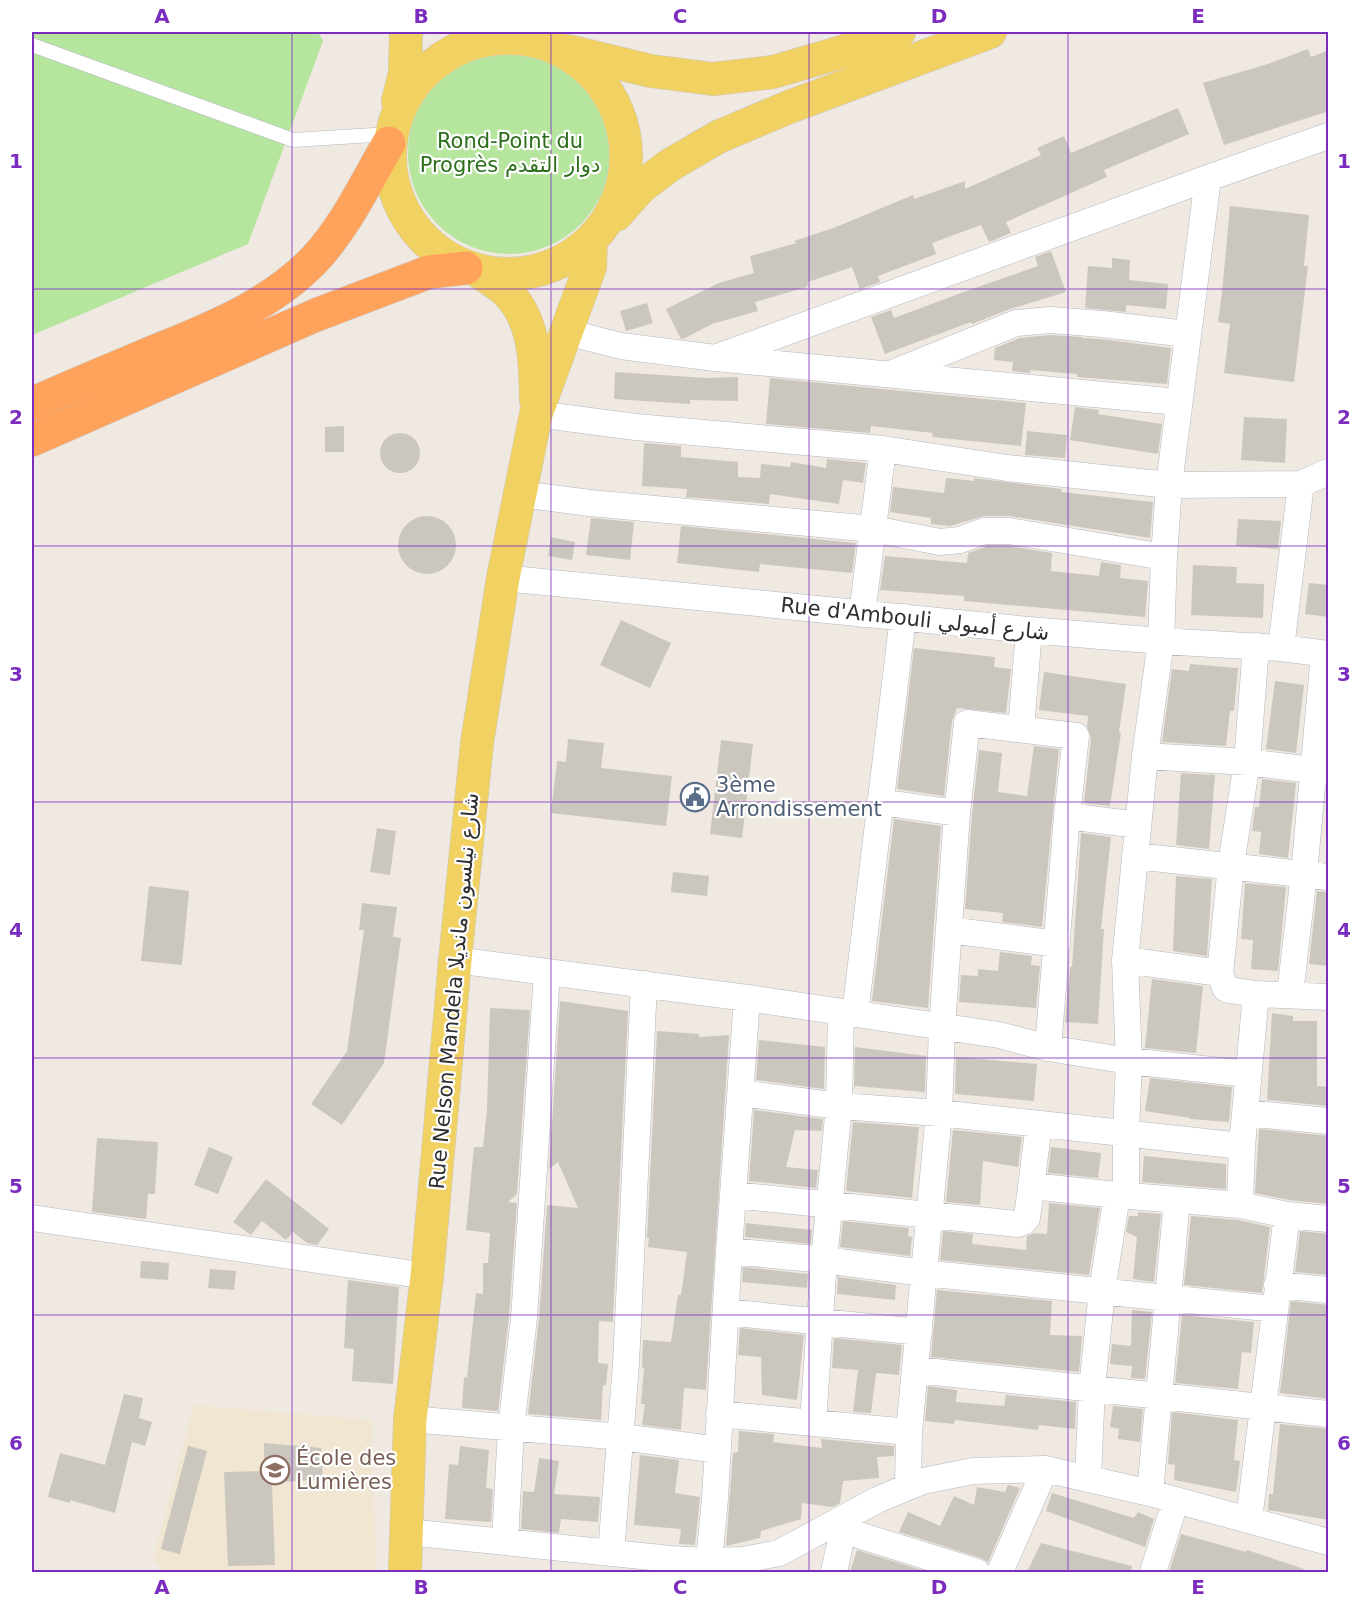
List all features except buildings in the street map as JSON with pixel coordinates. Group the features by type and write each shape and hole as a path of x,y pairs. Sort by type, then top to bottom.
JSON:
{"highway":[{"path":"32,404 213,328 266,299 292,281 317,257 341,226 391,134"},
{"path":"32,440 316,315 429,272 472,269"}],"main road":[{"path":"406,32 405,72 391,134 390,174 399,205 416,231 439,253 472,269 518,275 558,265 597,236 641,187 670,165 718,137 789,107 987,32"},
{"path":"391,134 406,93 428,67 457,48 490,38 520,35 561,50 651,71 712,79 773,72 899,32"},
{"path":"561,50 590,70 611,97 624,130 627,165 620,199 597,236"},
{"name":"Rue Nelson Mandela شارع نيلسون مانديلا","path":"405,1572 410,1419 427,1276 477,743 502,578 536,414 590,267 597,236"},
{"name":"Rue Nelson Mandela شارع نيلسون مانديلا","path":"472,269 507,292 525,317 532,335 534,352 536,414"}],"street":[{"path":"715,358 1329,136"},
{"path":"1088,1478 1092,1388 1102,1291 1122,1195 1129,1061 1125,960 1145,756 1161,642 1169,484 1208,178"},
{"path":"887,375 1016,323 1051,320 1187,334"},
{"path":"566,332 621,346 715,358 1178,402"},
{"path":"536,414 636,427 883,449 1007,468 1169,484 1301,484 1329,472"},
{"path":"862,614 883,449"},
{"path":"1301,484 1247,762 1231,865 1220,973 1225,988 1229,990 1256,994 1329,997"},
{"path":"520,494 590,503 873,529 939,542 960,540 984,531 1009,531 1164,557"},
{"name":"Rue d'Ambouli شارع أمبولي","path":"502,578 1029,630 1161,642 1268,647 1326,654"},
{"path":"813,1423 824,1260 848,1013 880,802 903,617"},
{"path":"1021,729 1029,630"},
{"path":"1290,994 1316,876 1326,654"},
{"path":"908,1487 909,1432 939,1113 942,1027 957,813 967,723 1076,736 1067,816 1048,1048"},
{"path":"1145,756 1247,762 1321,771"},
{"path":"880,802 957,813"},
{"path":"1067,816 1138,825"},
{"path":"1135,856 1316,876"},
{"path":"949,930 1057,944"},
{"path":"455,960 747,998 999,1035 1048,1048 1129,1061 1248,1074"},
{"path":"1125,960 1220,973"},
{"path":"505,1541 511,1428 524,1318 547,973"},
{"path":"611,1553 622,1437 644,984"},
{"path":"1240,1205 1242,1146 1256,994"},
{"path":"709,1561 747,998"},
{"path":"741,1093 839,1106 939,1113 1242,1146"},
{"path":"1245,1113 1329,1121"},
{"path":"734,1195 1018,1224 1027,1218 1039,1124"},
{"path":"1031,1186 1240,1205 1287,1215 1329,1219"},
{"path":"1150,1493 1178,1200"},
{"path":"1250,1520 1287,1215"},
{"path":"32,1218 427,1276"},
{"path":"729,1251 1169,1298 1276,1297 1329,1290"},
{"path":"726,1312 919,1332"},
{"path":"916,1370 1264,1405 1329,1414"},
{"path":"719,1414 909,1432"},
{"path":"410,1419 622,1437 718,1450"},
{"path":"1000,1572 1045,1469"},
{"path":"407,1532 611,1553 709,1561 742,1560 779,1553 837,1528 877,1500 923,1481 973,1470 1045,1469 1150,1493 1329,1542"},
{"path":"1153,1572 1176,1500"},
{"path":"834,1572 837,1528"},
{"path":"837,1528 976,1572"}],"lane":[{"path":"32,45 293,140 391,134"}],"shaded area":[{"name":"École des Lumières","path":"194,1405 372,1420 376,1572 166,1572 153,1560"}],"green space":[{"path":"32,32 318,32 323,41 248,244 32,335"},
{"name":"Rond-Point du Progrès دوار التقدم","path":"509,52 529,54 557,64 587,89 602,114 608,133 610,153 608,173 598,201 573,231 548,246 529,252 509,254 489,252 461,242 431,217 416,192 410,173 408,153 410,133 420,105 445,75 470,60 489,54"}],"place":[{"name":"3ème Arrondissement","path":"695,797"},
{"name":"École des Lumières","path":"275,1470"}]}
